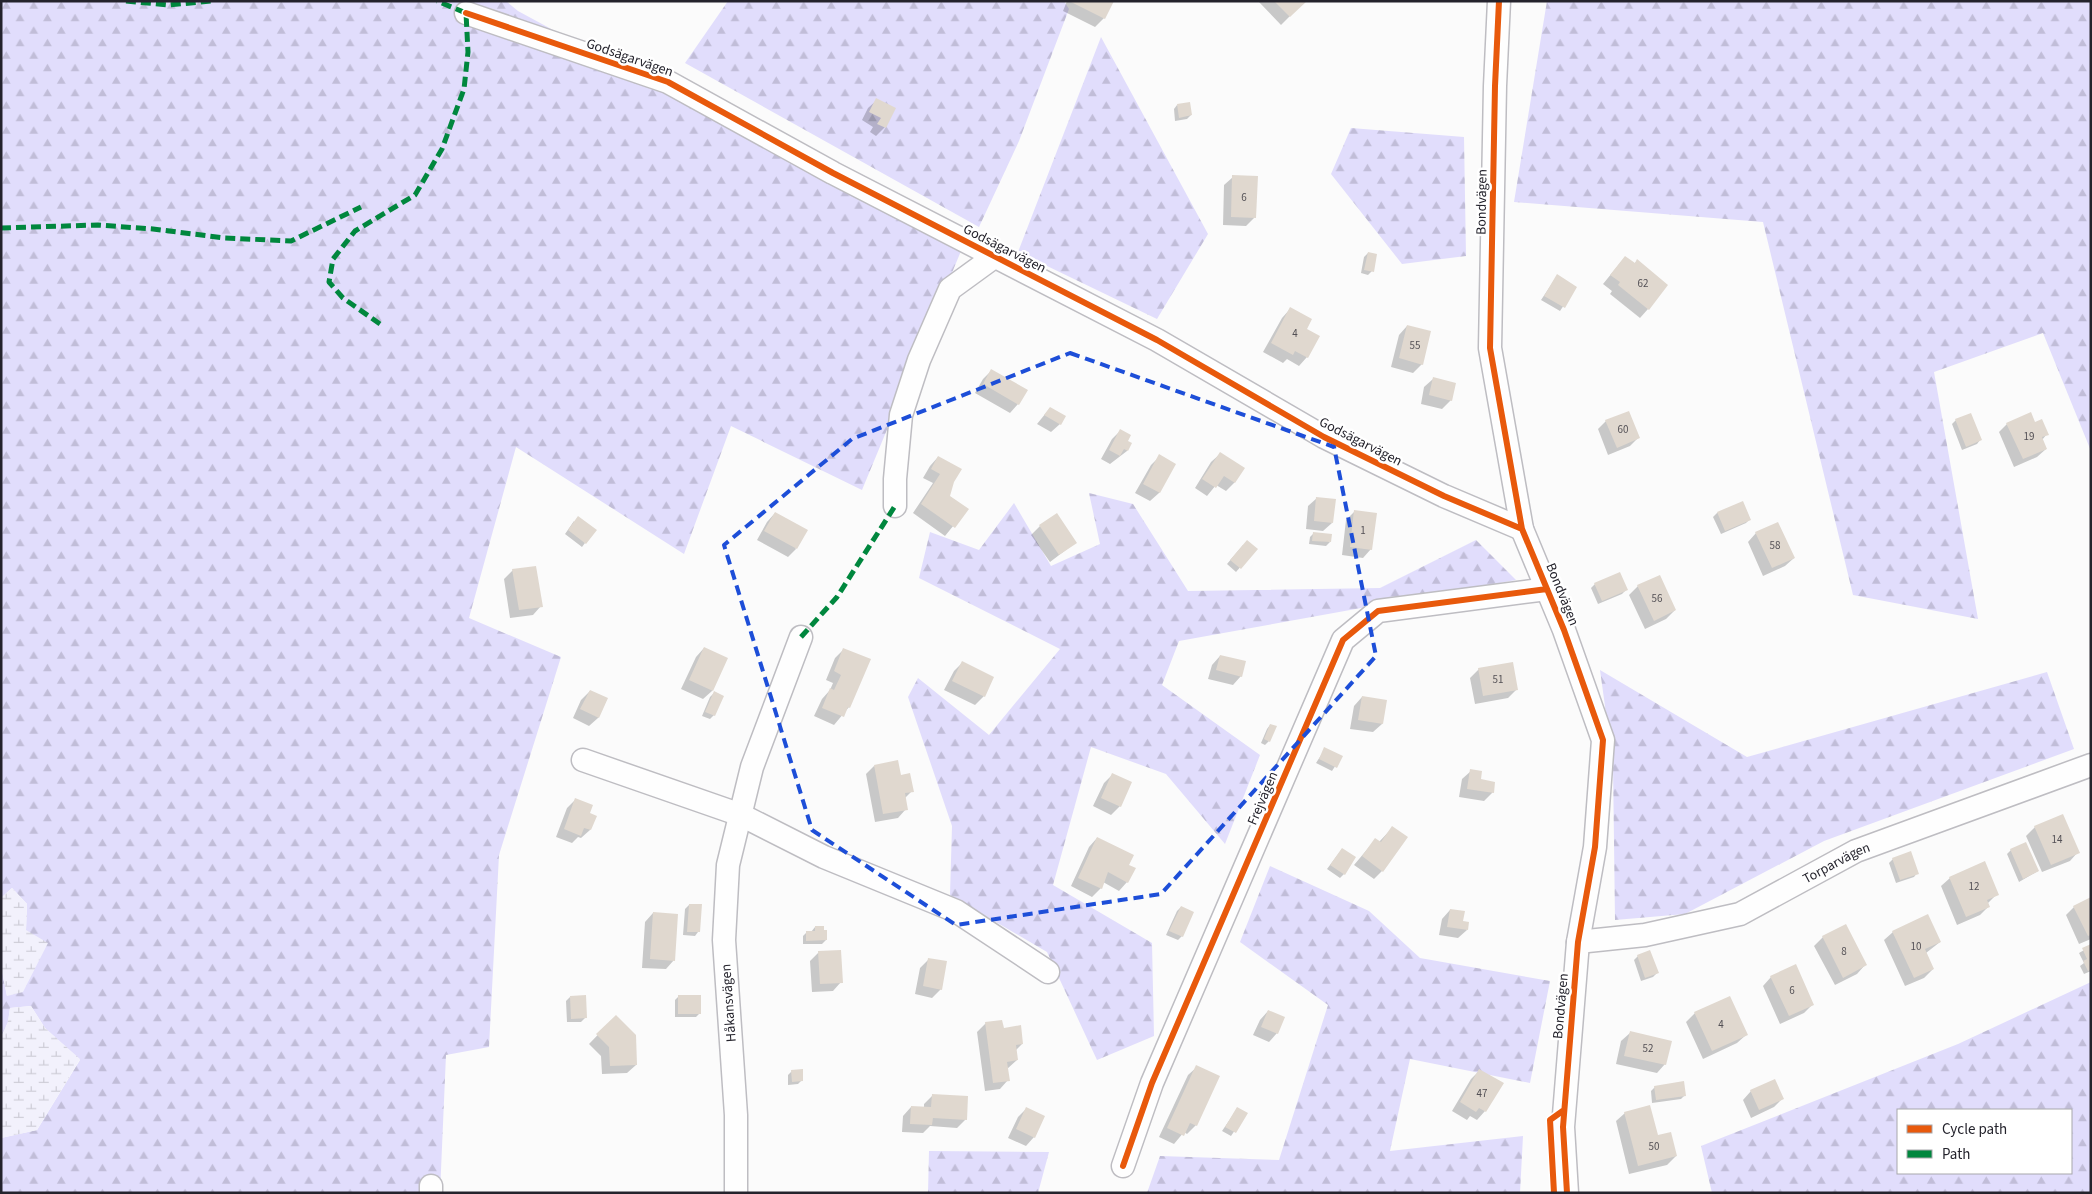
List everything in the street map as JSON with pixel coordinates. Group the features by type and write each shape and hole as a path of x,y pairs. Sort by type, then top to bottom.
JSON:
{"street":[{"name":"Bondvägen","path":"1499,1 1495,86 1490,348 1522,530 1564,630 1603,740 1595,847 1578,942 1563,1127 1567,1193"},
{"name":"Godsägarvägen","path":"466,13 668,82 833,173 1157,340 1324,437 1444,496 1522,530"},
{"path":"895,506 895,479 901,416 919,360 950,289 994,257"},
{"name":"Frejvägen","path":"1123,1166 1152,1083 1343,640 1378,611 1547,589"},
{"name":"Håkansvägen","path":"736,1193 736,1114 724,940 728,865 752,767 802,637"},
{"path":"583,760 741,815 824,857 956,911 1048,972"},
{"name":"Torparvägen","path":"1578,942 1645,935 1740,914 1856,851 2091,765"}],"highlighted area":[{"path":"1070,353 1334,447 1376,656 1161,894 956,925 812,830 724,545 852,439"}],"green space":[{"path":"1,1 506,1 518,11 961,251 862,490 731,426 684,554 516,447 469,618 561,657 499,855 489,1047 446,1055 440,1193 1,1193 1,1138 37,1130 80,1060 45,1028 31,1006 10,1008 8,1022 1,1037 1,966 7,996 26,930 27,904 12,888 1,898"},
{"path":"728,1 1064,1 1069,9 1019,141 979,227 685,63"},
{"path":"1547,1 2091,1 2091,451 2043,333 1934,372 1978,619 1853,595 1763,222 1514,202"},
{"path":"1101,37 1208,234 1157,319 1018,252"},
{"path":"1351,128 1464,137 1466,256 1402,264 1331,174"},
{"path":"1089,493 1133,504 1188,591 1380,588 1476,540 1516,580 1179,641 1162,685 1260,755 1225,844 1166,774 1091,747 1053,885 1152,943 1154,1036 1097,1060 1047,952 950,895 952,826 908,697 918,678 989,735 1060,649 919,578 930,532 979,550 1014,503 1051,566 1100,544"},
{"path":"1600,670 1747,757 2047,672 2074,749 1824,841 1685,914 1615,920 1613,764"},
{"path":"1270,866 1369,911 1420,958 1550,981 1530,1083 1410,1059 1390,1151 1523,1136 1520,1193 1147,1193 1160,1156 1279,1160 1328,1005 1240,942"},
{"path":"12,888 27,904 26,930 48,943 23,992 7,996 1,966 1,898"},
{"path":"2091,982 2091,1193 1712,1193 1701,1146 1958,1044"},
{"path":"31,1006 45,1028 80,1059 37,1130 1,1138 1,1037 8,1022 10,1008"},
{"path":"929,1151 1049,1152 1038,1193 928,1193"}],"building":[{"path":"1069,1 1114,1 1105,19"},
{"path":"1274,1 1307,1 1290,17"},
{"path":"876,98 896,108 886,128 877,124 881,118 869,112"},
{"path":"1190,102 1192,115 1179,118 1177,104"},
{"path":"1232,175 1258,176 1256,218 1231,217"},
{"path":"1368,252 1377,254 1374,272 1364,270"},
{"path":"1625,256 1635,263 1637,259 1668,285 1649,310 1618,285 1620,282 1610,275"},
{"path":"1557,274 1577,287 1565,308 1544,296"},
{"path":"1290,307 1312,319 1307,329 1320,336 1308,358 1295,351 1293,355 1271,343"},
{"path":"1407,325 1431,331 1423,365 1399,358"},
{"path":"991,369 1028,390 1019,405 983,384"},
{"path":"1433,377 1456,383 1452,401 1429,395"},
{"path":"1050,407 1066,416 1061,425 1044,415"},
{"path":"1629,411 1640,438 1617,448 1605,420"},
{"path":"2031,412 2035,422 2042,419 2049,435 2042,437 2047,449 2023,459 2006,423"},
{"path":"1971,413 1982,440 1966,447 1955,419"},
{"path":"1120,429 1131,435 1128,441 1132,443 1128,451 1124,449 1120,456 1109,450"},
{"path":"1220,452 1245,468 1235,483 1224,476 1216,488 1202,479"},
{"path":"1159,454 1176,464 1160,493 1143,484"},
{"path":"938,456 962,469 954,482 950,496 969,509 955,528 921,504 940,474 931,469"},
{"path":"1316,497 1336,499 1333,523 1314,521"},
{"path":"1743,501 1751,520 1725,531 1717,512"},
{"path":"1354,510 1377,513 1372,550 1350,547"},
{"path":"775,512 808,530 797,549 764,531"},
{"path":"1057,513 1077,543 1059,555 1039,525"},
{"path":"578,516 597,530 586,544 568,530"},
{"path":"1778,522 1795,558 1772,568 1755,532"},
{"path":"1313,532 1332,534 1331,542 1312,541"},
{"path":"1247,540 1258,549 1241,569 1230,560"},
{"path":"536,566 543,607 519,610 512,569"},
{"path":"1620,572 1628,590 1602,601 1594,583"},
{"path":"1660,575 1676,610 1654,621 1637,585"},
{"path":"704,647 728,658 713,691 689,680"},
{"path":"843,648 871,659 850,708 848,707 844,717 822,708 830,688 834,690 841,675 834,671"},
{"path":"1220,655 1246,661 1242,677 1216,670"},
{"path":"962,661 994,677 985,697 952,681"},
{"path":"1513,662 1518,690 1483,696 1478,668"},
{"path":"590,690 608,698 599,718 580,709"},
{"path":"714,691 724,696 715,716 705,712"},
{"path":"1362,696 1387,700 1383,724 1358,720"},
{"path":"1270,724 1277,726 1270,742 1264,739"},
{"path":"1324,747 1343,756 1337,768 1319,759"},
{"path":"898,760 901,775 910,773 914,792 905,793 908,810 883,814 874,765"},
{"path":"1470,769 1482,771 1481,779 1495,782 1494,793 1467,789"},
{"path":"1112,773 1132,782 1121,807 1101,798"},
{"path":"575,798 593,805 590,813 597,816 591,830 584,828 581,836 564,829"},
{"path":"2063,814 2080,853 2051,865 2034,826"},
{"path":"1392,826 1408,837 1383,872 1362,856 1375,838 1381,842"},
{"path":"1097,837 1134,855 1129,865 1136,868 1128,883 1108,872 1102,889 1078,878"},
{"path":"2026,842 2039,871 2023,879 2010,849"},
{"path":"1342,848 1356,857 1345,875 1330,865"},
{"path":"1911,851 1919,874 1900,880 1892,858"},
{"path":"1985,861 1999,895 1987,900 1990,907 1966,917 1949,877"},
{"path":"2091,897 2091,935 2088,936 2073,906"},
{"path":"689,904 702,904 700,932 687,932"},
{"path":"1181,906 1194,912 1183,937 1169,931"},
{"path":"1450,909 1465,911 1463,921 1469,922 1468,930 1447,927"},
{"path":"653,912 678,914 675,961 650,959"},
{"path":"1928,914 1941,942 1925,949 1934,969 1914,978 1892,931"},
{"path":"1846,924 1867,965 1843,978 1822,936"},
{"path":"815,926 824,926 824,930 827,930 827,940 806,941 806,931 815,931"},
{"path":"2091,944 2091,970 2088,971 2083,961 2087,959 2082,948"},
{"path":"841,950 843,983 820,984 818,951"},
{"path":"1650,950 1659,973 1645,978 1637,955"},
{"path":"928,958 947,961 942,990 923,986"},
{"path":"1796,964 1814,1005 1789,1016 1770,976"},
{"path":"586,995 587,1018 571,1019 570,996"},
{"path":"678,995 701,995 701,1014 678,1014"},
{"path":"1730,996 1748,1035 1712,1051 1694,1012"},
{"path":"1268,1010 1285,1017 1278,1034 1261,1027"},
{"path":"616,1015 636,1035 637,1065 610,1066 609,1047 596,1034"},
{"path":"1002,1020 1004,1028 1021,1025 1023,1044 1016,1045 1018,1060 1007,1062 1010,1081 993,1083 985,1022"},
{"path":"1630,1031 1672,1041 1666,1065 1624,1056"},
{"path":"1196,1065 1220,1076 1197,1126 1190,1123 1184,1136 1167,1128"},
{"path":"803,1069 803,1081 792,1082 791,1070"},
{"path":"1479,1069 1504,1083 1486,1112 1479,1108 1476,1112 1460,1102"},
{"path":"1775,1079 1784,1099 1759,1110 1750,1090"},
{"path":"1684,1081 1686,1096 1656,1100 1654,1086"},
{"path":"932,1094 968,1096 967,1120 933,1118 932,1125 910,1124 911,1106 931,1107"},
{"path":"1650,1105 1658,1135 1671,1132 1677,1156 1638,1166 1624,1112"},
{"path":"1026,1107 1045,1116 1035,1138 1016,1129"},
{"path":"1237,1107 1248,1113 1236,1133 1225,1127"}],"marked path":[{"path":"126,1 168,5 212,1"},
{"path":"380,324 343,298 329,282 333,259 355,231 415,195 442,149 464,89 468,52 466,13 437,1"},
{"path":"1,228 98,225 153,229 225,238 291,241 361,207"},
{"path":"801,637 837,597 895,506"}],"cycle path":[{"path":"1499,1 1495,86 1490,348 1522,529 1564,630 1603,740 1595,847 1578,942 1563,1127 1567,1193"},
{"path":"466,13 668,82 833,173 1157,340 1324,437 1444,496 1522,529"},
{"path":"1123,1166 1152,1083 1343,640 1378,611 1547,589"},
{"path":"1554,1193 1550,1120 1564,1110"}]}
